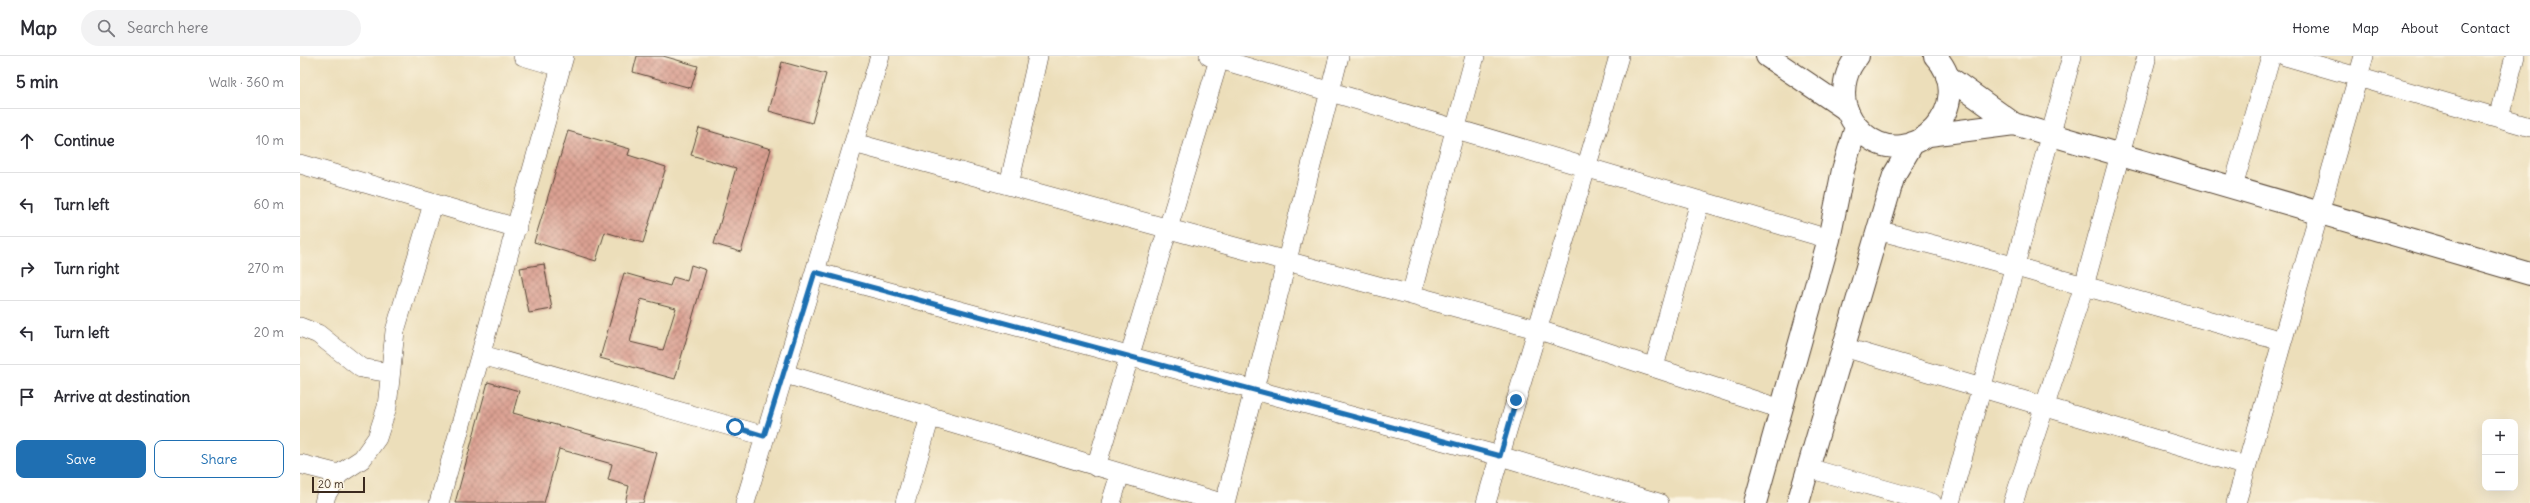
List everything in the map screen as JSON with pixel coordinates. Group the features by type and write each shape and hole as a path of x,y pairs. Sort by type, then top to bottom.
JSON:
{"main road":[{"path":"1767,56 1851,118 1868,137 1882,144 1898,146 1921,139 2014,124 2530,274"},
{"path":"1755,503 1829,239 1843,170 1851,118 1843,93 1846,76 1858,56"},
{"path":"1941,62 2014,124"},
{"path":"1798,503 1894,175 1921,139 1940,123 1947,109 1950,92 1941,62"}],"street":[{"path":"439,503 482,355 563,62 523,56"},
{"path":"745,503 880,56"},
{"path":"1009,185 1038,56"},
{"path":"1225,503 1339,56"},
{"path":"1411,295 1475,56"},
{"path":"1486,503 1536,329 1587,167 1618,56"},
{"path":"1950,503 2072,56"},
{"path":"2013,503 2084,286 2147,56"},
{"path":"2232,187 2271,56"},
{"path":"2285,56 2530,127"},
{"path":"2236,503 2364,56"},
{"path":"2499,118 2515,56"},
{"path":"1096,467 1168,229 1216,57 1829,239"},
{"path":"854,143 1536,329 1781,409"},
{"path":"300,164 517,228"},
{"path":"1654,368 1700,200"},
{"path":"324,503 326,495 339,474 362,459 376,438 387,407 395,331 433,204"},
{"path":"1877,230 2014,266 2282,341"},
{"path":"815,272 1500,456 1659,503"},
{"path":"300,327 318,334 361,368 390,373"},
{"path":"1843,347 2246,466"},
{"path":"482,355 764,436"},
{"path":"785,374 1222,503"},
{"path":"905,503 930,417"},
{"path":"300,464 339,474"},
{"path":"1808,468 1932,503"},
{"path":"1111,503 1120,474"}],"building":[{"path":"637,56 663,56 698,66 691,88 633,72"},
{"path":"782,62 826,74 812,123 769,111"},
{"path":"699,128 771,149 741,252 714,244 736,168 691,155"},
{"path":"568,131 630,149 628,155 666,167 643,243 605,232 596,261 534,242"},
{"path":"544,264 552,309 529,313 520,268"},
{"path":"691,265 706,270 675,379 600,358 624,273 670,286 673,277 687,281","holes":["641,299 676,308 663,350 630,342"]},
{"path":"488,382 519,391 513,413 657,453 643,503 625,503 629,486 608,480 612,464 559,449 544,503 455,503"}],"route":[{"path":"735,427 764,436 785,374 815,272 1500,456 1516,400"}]}
